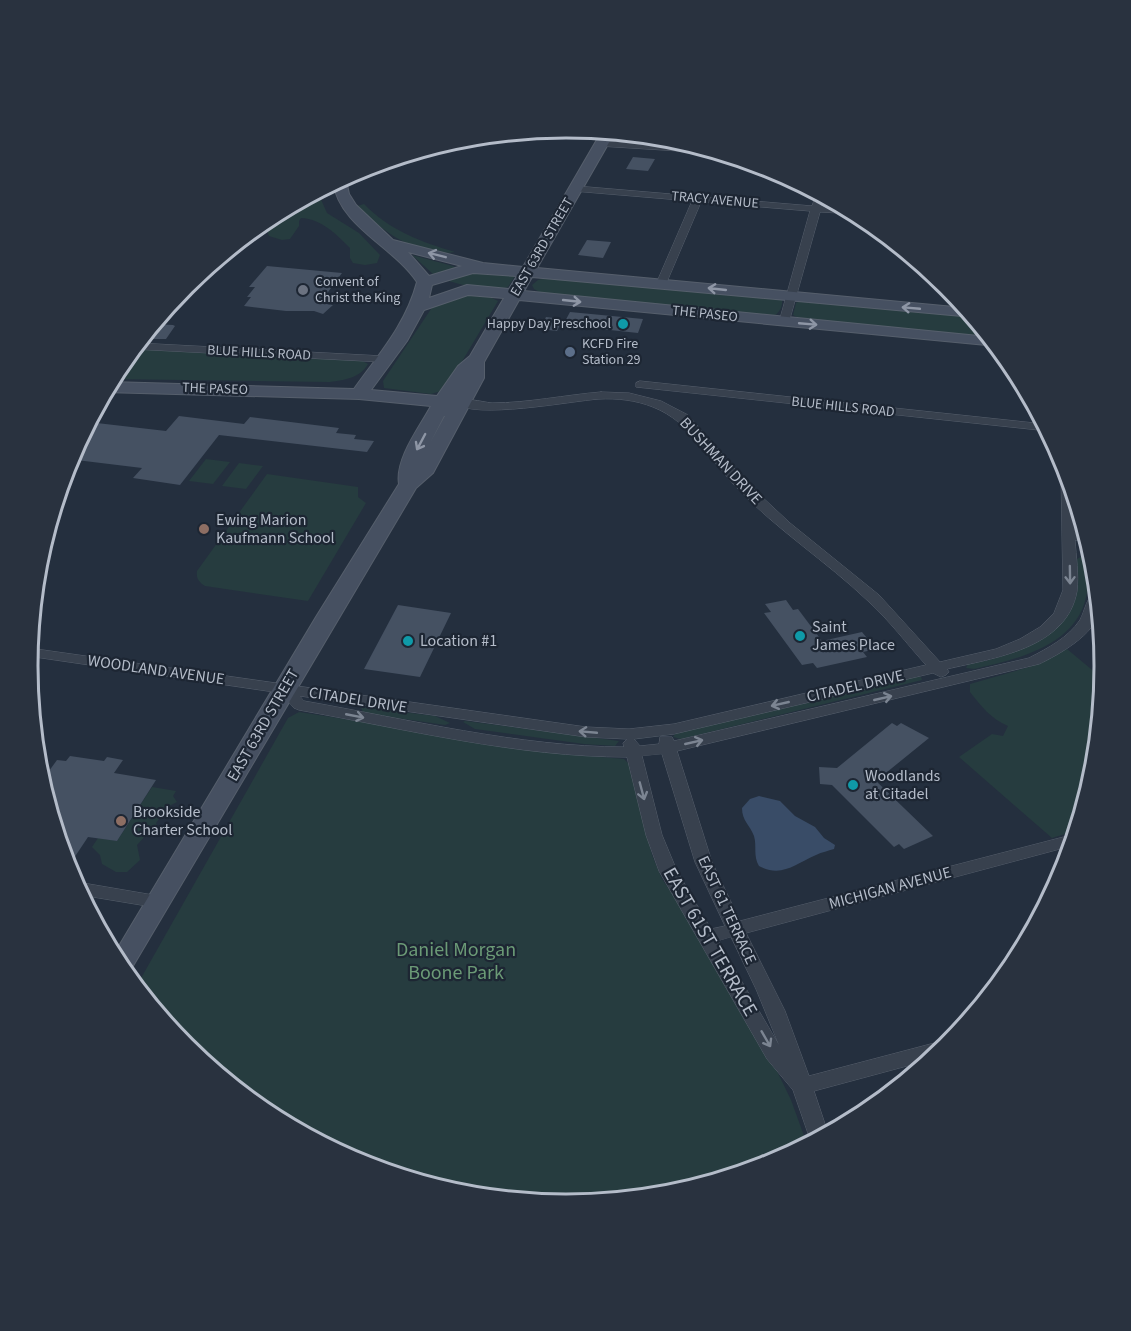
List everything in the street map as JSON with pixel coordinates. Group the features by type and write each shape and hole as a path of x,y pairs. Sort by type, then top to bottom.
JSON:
{"main road":[{"name":"EAST 63RD STREET","path":"409,484 407,473 411,462 442,402 470,366 514,295 604,139"},
{"path":"341,188 348,206 412,263 425,282 467,290"},
{"path":"388,242 486,268"},
{"name":"THE PASEO","path":"425,282 472,268 486,268 957,312"},
{"path":"425,282 420,306 403,334 359,394 442,402 449,406 441,440"},
{"name":"THE PASEO","path":"420,306 467,290 981,341"},
{"path":"461,404 456,400 456,395 470,366"},
{"name":"THE PASEO","path":"117,387 359,394"},
{"name":"EAST 63RD STREET","path":"126,958 285,688 409,484 423,473 461,404"}],"street":[{"name":"TRACY AVENUE","path":"576,189 834,210"},
{"path":"661,284 698,199"},
{"path":"784,322 818,202"},
{"name":"BLUE HILLS ROAD","path":"145,347 383,359"},
{"name":"BLUE HILLS ROAD","path":"640,385 1036,427"},
{"name":"BUSHMAN DRIVE","path":"461,404 489,407 515,406 576,396 605,395 641,400 674,411 684,418 748,493 874,598 952,682"},
{"name":"CITADEL DRIVE","path":"285,688 299,705 379,720 595,752 631,743 663,730 1001,652 1027,642 1051,628 1067,607 1071,590 1069,507"},
{"path":"1069,536 1078,536"},
{"name":"CITADEL DRIVE","path":"631,743 668,748 1012,668 1054,652 1079,633 1091,615"},
{"name":"WOODLAND AVENUE","path":"38,653 285,688"},
{"name":"EAST 61 TERRACE","path":"663,730 697,846 789,1046 802,1086"},
{"name":"EAST 61ST TERRACE","path":"631,743 654,835 668,871 774,1053 802,1086 816,1130"},
{"name":"MICHIGAN AVENUE","path":"707,937 1063,842"},
{"path":"88,890 159,902"},
{"path":"802,1086 923,1054"}],"green space":[{"path":"320,198 327,213 359,233 380,255 377,263 365,265 353,263 350,258 350,248 345,243 329,228 309,219 301,218 299,226 290,239 282,240 269,236 267,231"},
{"path":"364,204 384,221 406,234 455,252 428,251 401,241 357,206"},
{"path":"412,255 453,266 456,268 433,274"},
{"path":"477,272 515,276 508,287 501,289 486,289 446,280"},
{"path":"549,277 782,300 782,302 779,312 773,316 543,294 534,289 532,285 538,280"},
{"path":"469,295 490,297 498,301 445,390 431,394 384,388 383,381 433,306"},
{"path":"800,300 959,314 978,337 802,320 793,315 796,303"},
{"path":"143,350 361,360 368,364 356,375 330,382 122,379"},
{"path":"206,459 230,462 213,484 189,481"},
{"path":"239,463 263,466 246,489 222,486"},
{"path":"267,474 358,487 358,497 366,503 308,601 205,586 198,578 197,571"},
{"path":"1082,556 1087,592 1080,614 1070,628 1042,648 1025,655 974,669 966,668 968,664 1015,652 1031,645 1058,626 1068,614 1077,595 1077,559"},
{"path":"1067,649 1094,671 1089,734 1076,802 1065,834 1052,838 959,757 992,734 1003,736 1008,726 996,720 982,707 970,692 970,684 1029,667"},
{"path":"921,677 922,680 681,739 673,737 676,733"},
{"path":"361,707 435,716 450,723 445,725 363,713"},
{"name":"Daniel Morgan Boone Park","path":"299,712 577,755 624,759 629,764 652,855 662,879 693,924 776,1069 791,1100 804,1136 735,1165 702,1176 669,1183 634,1189 566,1194 497,1189 429,1176 363,1153 301,1123 244,1084 192,1039 141,979 288,718"},
{"path":"463,722 619,741 615,746 584,744 475,729"},
{"path":"152,787 176,791 173,796 177,802 169,806 156,823 159,830 148,833 137,845 140,860 127,872 116,872 102,864 100,855 92,847 98,838 117,841"}],"water":[{"path":"759,796 780,801 795,816 815,827 824,838 835,845 834,849 782,870 775,871 759,866 754,836 745,820 742,808 750,799"}],"building":[{"path":"633,157 655,159 648,171 626,169"},
{"path":"587,240 611,242 603,258 578,255"},
{"name":"Convent of Christ the King","path":"267,266 342,273 320,303 333,305 323,314 314,311 286,311 244,306 251,297 247,297 255,287 249,287"},
{"path":"570,312 643,319 638,333 563,325"},
{"path":"546,317 563,319 557,331 540,329"},
{"path":"163,324 175,326 166,339 151,339"},
{"name":"Ewing Marion Kaufmann School","path":"179,416 244,424 250,417 339,428 336,433 356,435 354,439 374,441 367,452 219,435 180,485 133,478 142,468 79,460 97,423 166,431"},
{"name":"Saint James Place","path":"786,600 793,610 798,609 822,641 862,632 876,649 863,652 867,657 817,668 813,663 802,665 764,613 771,612 765,604"},
{"name":"Location #1","path":"398,605 451,613 420,677 364,669"},
{"name":"Woodlands at Citadel","path":"892,723 897,726 901,723 929,738 876,781 933,836 904,849 899,844 894,847 832,785 820,784 819,767 837,768"},
{"name":"Brookside Charter School","path":"70,756 104,761 107,757 123,760 114,773 156,780 117,841 88,837 74,858 55,802 49,772 57,760 66,761"}],"place":[{"name":"Convent of Christ the King","path":"303,290"},
{"name":"Happy Day Preschool","path":"623,324"},
{"name":"KCFD Fire Station 29","path":"570,352"},
{"name":"Ewing Marion Kaufmann School","path":"204,529"},
{"name":"Saint James Place","path":"800,636"},
{"name":"Location #1","path":"408,641"},
{"name":"Woodlands at Citadel","path":"853,785"},
{"name":"Brookside Charter School","path":"121,821"}]}
